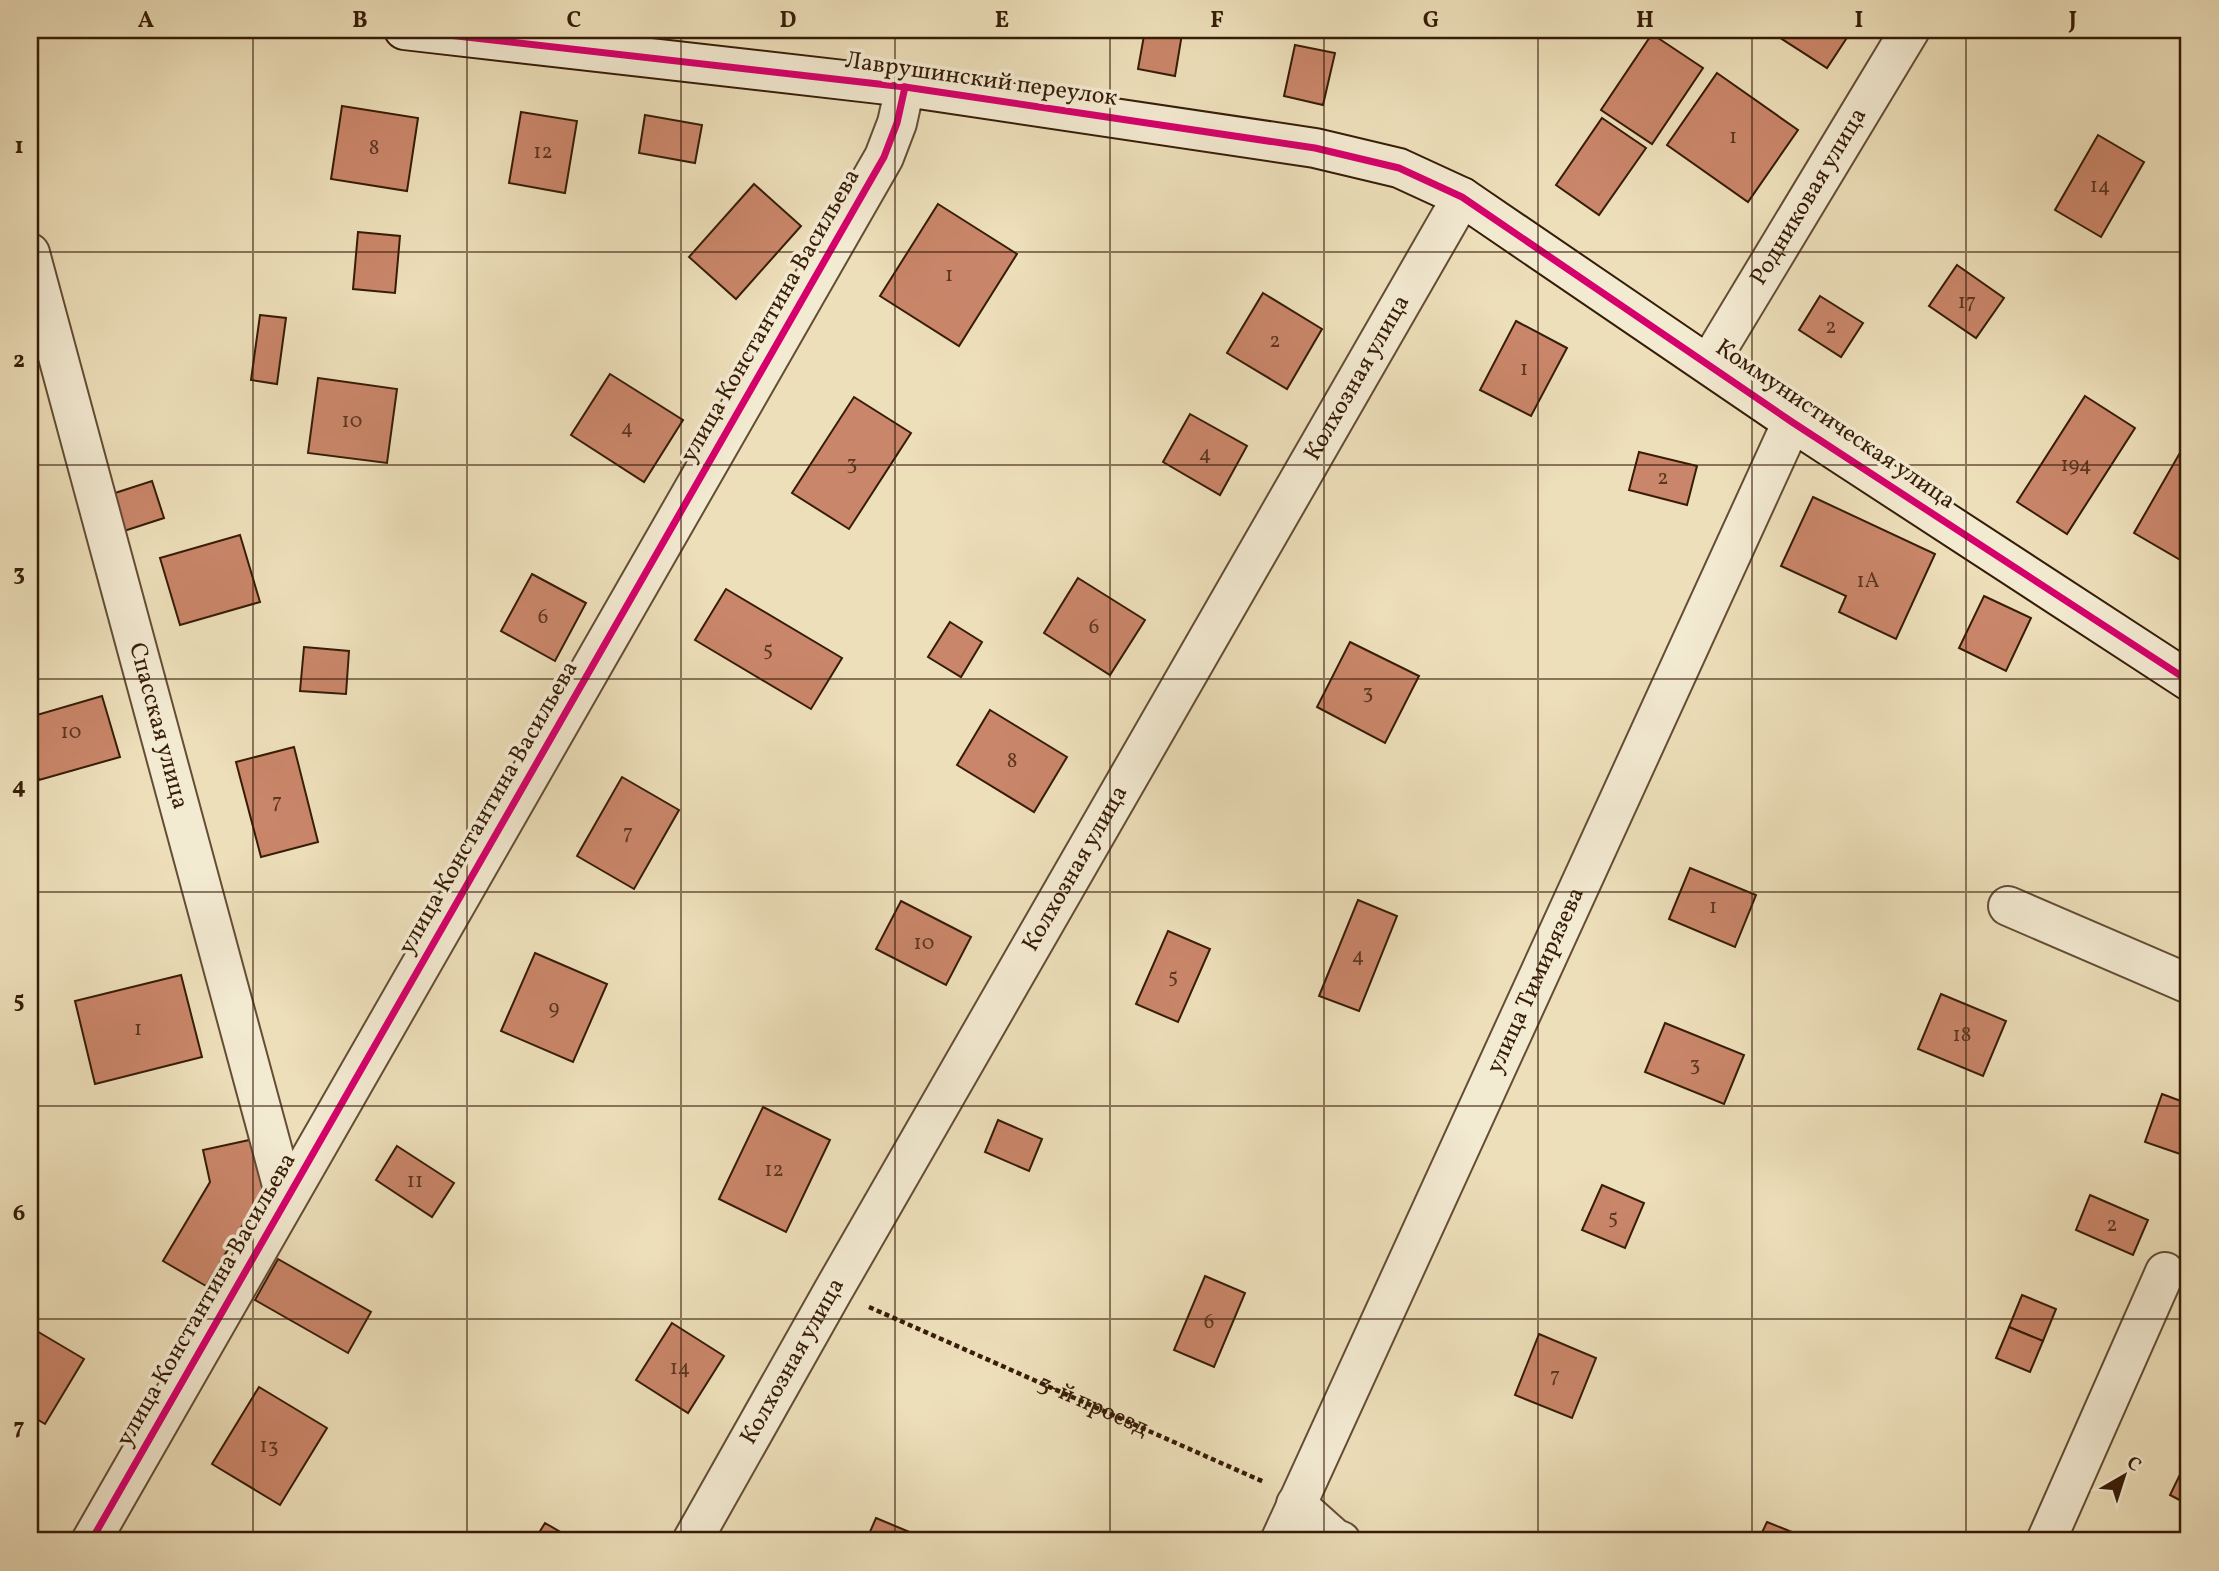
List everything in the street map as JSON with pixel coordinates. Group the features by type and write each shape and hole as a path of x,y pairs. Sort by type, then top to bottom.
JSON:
{"street":[{"name":"Лаврушинский переулок","path":"404,30 905,87 1315,148 1399,168 1462,197"},
{"name":"Родниковая улица","path":"1709,363 1910,30"},
{"name":"улица Константина Васильева","path":"91,1541 884,157 897,123 905,87"},
{"name":"Коммунистическая улица","path":"1462,197 1793,422 2189,681"},
{"name":"Колхозная улица","path":"692,1541 1462,197"},
{"name":"Спасская улица","path":"30,253 286,1200"},
{"name":"улица Тимирязева","path":"1280,1541 1793,422"},
{"path":"2008,906 2189,984"},
{"path":"2046,1541 2165,1272"},
{"path":"1296,1504 1334,1538 1341,1541"}],"building":[{"path":"871,30 911,30 910,37"},
{"path":"1145,30 1182,34 1175,76 1138,69"},
{"path":"1768,30 1852,30 1827,68"},
{"path":"2034,30 2054,30 2049,38"},
{"path":"1652,34 1703,68 1652,144 1601,110"},
{"path":"1295,45 1335,53 1323,105 1284,96"},
{"path":"1717,73 1798,130 1748,202 1667,145"},
{"path":"342,106 418,118 407,191 331,179"},
{"path":"521,112 577,121 565,193 509,183"},
{"path":"645,115 702,125 695,163 639,153"},
{"path":"1602,118 1646,148 1599,215 1556,185"},
{"path":"2098,135 2144,162 2101,237 2055,210"},
{"path":"754,184 801,226 736,299 689,257"},
{"path":"938,204 1017,254 959,346 880,296"},
{"path":"358,232 400,236 395,293 353,289"},
{"path":"1957,265 2004,298 1976,338 1929,306"},
{"path":"1263,293 1322,329 1287,389 1227,353"},
{"path":"1820,296 1863,323 1841,357 1799,330"},
{"path":"260,315 286,318 277,384 251,380"},
{"path":"1516,321 1567,348 1531,416 1480,390"},
{"path":"610,374 683,420 644,482 571,435"},
{"path":"318,378 397,389 387,463 308,453"},
{"path":"2085,396 2135,428 2067,534 2017,502"},
{"path":"854,397 911,433 849,529 792,493"},
{"path":"1190,414 1247,446 1220,495 1163,462"},
{"path":"2185,444 2189,446 2189,552 2184,562 2134,533"},
{"path":"1639,452 1697,466 1687,505 1629,490"},
{"path":"152,481 164,518 124,531 112,494"},
{"path":"1813,497 1935,554 1896,639 1839,612 1846,596 1781,566"},
{"path":"240,535 260,602 180,625 160,558"},
{"path":"532,574 586,603 555,661 501,631"},
{"path":"1078,578 1145,620 1110,675 1044,633"},
{"path":"726,589 842,658 811,709 695,640"},
{"path":"1984,596 2031,618 2006,671 1959,648"},
{"path":"950,622 982,642 961,677 928,657"},
{"path":"1350,642 1419,676 1385,743 1317,707"},
{"path":"304,647 349,651 346,694 300,691"},
{"path":"102,696 120,757 39,780 30,747 30,717"},
{"path":"990,710 1067,757 1034,812 957,765"},
{"path":"294,747 318,842 261,857 236,762"},
{"path":"622,777 679,810 634,889 577,856"},
{"path":"1690,868 1756,895 1735,947 1669,919"},
{"path":"1358,900 1397,916 1359,1011 1319,996"},
{"path":"901,901 971,937 946,985 876,949"},
{"path":"1168,931 1210,949 1178,1022 1136,1004"},
{"path":"535,953 607,984 573,1062 501,1031"},
{"path":"181,975 202,1057 95,1084 75,1001"},
{"path":"1941,994 2006,1021 1983,1076 1918,1049"},
{"path":"1665,1023 1744,1055 1724,1104 1645,1072"},
{"path":"2162,1094 2189,1104 2189,1157 2145,1142"},
{"path":"763,1107 830,1140 786,1232 719,1199"},
{"path":"998,1120 1042,1139 1029,1171 985,1152"},
{"path":"254,1139 265,1188 206,1286 163,1261 210,1182 203,1150"},
{"path":"397,1146 454,1183 432,1217 376,1180"},
{"path":"1602,1185 1644,1203 1625,1248 1582,1230"},
{"path":"2090,1195 2148,1220 2133,1255 2076,1230"},
{"path":"278,1259 371,1312 348,1353 255,1300"},
{"path":"1205,1276 1245,1293 1214,1367 1174,1350"},
{"path":"2022,1295 2056,1309 2043,1341 2009,1327"},
{"path":"672,1323 724,1356 688,1413 636,1380"},
{"path":"30,1327 84,1359 45,1424 30,1415"},
{"path":"2009,1327 2043,1341 2030,1372 1996,1358"},
{"path":"1539,1334 1596,1358 1572,1418 1515,1395"},
{"path":"259,1387 327,1428 280,1505 212,1464"},
{"path":"2189,1456 2189,1505 2170,1495"},
{"path":"876,1518 931,1541 866,1541"},
{"path":"1767,1522 1814,1541 1758,1541"},
{"path":"545,1523 576,1541 534,1541"}],"cycle path":[{"path":"404,30 905,87 1315,148 1399,168 1462,197 1792,422 2189,681"},
{"path":"91,1541 884,157 897,123 905,87"}]}
